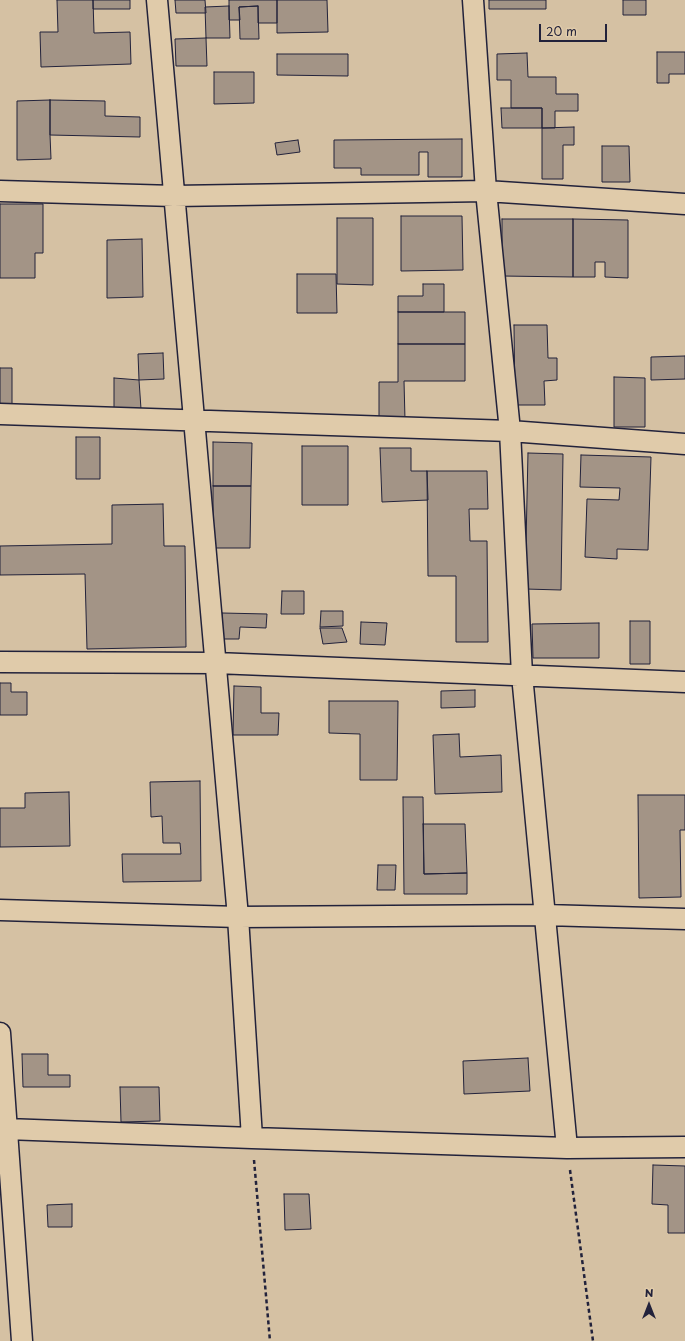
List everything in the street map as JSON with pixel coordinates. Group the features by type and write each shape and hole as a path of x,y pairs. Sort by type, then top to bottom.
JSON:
{"street":[{"path":"157,0 238,918 252,1138"},
{"path":"472,0 486,191 510,431 522,675 567,1148"},
{"path":"0,191 174,196 486,191 685,204"},
{"path":"0,414 510,431 685,444"},
{"path":"0,662 216,663 685,682"},
{"path":"0,910 238,918 545,915 685,918"},
{"path":"0,1033 22,1341"},
{"path":"6,1129 567,1148 685,1147"}],"path":[{"path":"252,1138 270,1341"},
{"path":"567,1148 593,1341"}],"building":[{"path":"57,0 93,0 94,33 130,32 131,64 41,67 40,32 58,32"},
{"path":"93,0 130,0 130,9 93,9"},
{"path":"175,0 205,0 206,13 176,13"},
{"path":"229,0 277,0 277,23 258,23 258,6 239,7 240,20 229,20"},
{"path":"277,0 327,0 328,32 277,33"},
{"path":"489,0 546,0 546,9 489,9"},
{"path":"623,0 646,0 646,15 623,15"},
{"path":"229,6 230,38 206,38 205,7"},
{"path":"258,6 259,39 240,39 239,7"},
{"path":"206,38 207,66 176,66 175,39"},
{"path":"657,52 685,52 685,74 669,74 669,83 657,83"},
{"path":"527,53 528,77 556,77 556,94 578,94 578,111 555,111 555,128 542,128 542,108 511,108 511,80 497,80 497,54"},
{"path":"277,54 348,54 348,76 277,75"},
{"path":"214,72 254,72 254,103 214,104"},
{"path":"50,100 51,159 17,160 17,101"},
{"path":"50,100 105,101 105,116 140,117 140,137 50,135"},
{"path":"501,108 542,108 542,128 502,128"},
{"path":"574,127 574,145 563,145 563,179 542,179 542,128"},
{"path":"462,139 462,177 428,177 428,152 419,152 419,175 361,175 361,168 334,168 334,140"},
{"path":"298,140 300,152 277,155 275,143"},
{"path":"602,146 629,146 630,182 602,182"},
{"path":"0,204 43,204 43,253 35,253 35,278 0,278"},
{"path":"401,216 462,216 463,270 401,271"},
{"path":"337,218 373,218 373,285 337,284"},
{"path":"502,219 573,219 573,277 502,276"},
{"path":"573,219 628,220 628,278 605,277 605,262 595,262 595,277 573,277"},
{"path":"142,239 143,297 107,298 107,240"},
{"path":"297,274 336,274 337,313 297,313"},
{"path":"423,284 444,284 444,312 398,312 398,296 423,296"},
{"path":"398,312 465,312 465,344 398,344"},
{"path":"514,325 547,325 548,358 557,358 557,380 544,381 545,405 515,405"},
{"path":"398,344 465,344 465,381 404,381 405,420 379,420 379,382 398,382"},
{"path":"163,353 164,379 139,380 138,354"},
{"path":"685,356 685,379 651,380 651,357"},
{"path":"0,368 12,368 12,407 0,408"},
{"path":"614,377 645,378 645,427 614,427"},
{"path":"114,378 139,380 141,409 114,409"},
{"path":"76,437 100,437 100,479 76,479"},
{"path":"213,442 252,443 251,486 213,486"},
{"path":"302,446 348,446 348,505 302,505"},
{"path":"380,448 411,448 411,471 427,471 428,500 382,502"},
{"path":"528,453 563,454 561,590 525,589"},
{"path":"581,455 651,457 648,550 617,549 617,559 585,557 587,499 619,500 620,488 580,487"},
{"path":"427,471 487,471 488,509 469,509 470,541 487,541 488,642 456,642 456,576 428,576"},
{"path":"213,486 251,486 250,548 213,548"},
{"path":"163,504 164,546 185,546 186,647 87,649 85,574 0,575 0,546 112,544 112,505"},
{"path":"282,591 304,591 304,614 281,614"},
{"path":"321,611 343,611 343,626 320,627"},
{"path":"222,613 267,614 266,628 240,627 239,639 222,639"},
{"path":"630,621 650,621 650,664 630,664"},
{"path":"361,622 387,623 385,645 360,644"},
{"path":"599,623 599,658 533,658 532,624"},
{"path":"320,628 342,628 347,642 323,644"},
{"path":"0,683 11,683 11,692 27,692 27,715 0,715"},
{"path":"234,686 261,687 261,713 279,713 278,735 233,735"},
{"path":"475,690 475,707 441,708 441,691"},
{"path":"329,701 398,701 397,780 360,780 360,734 329,733"},
{"path":"459,734 460,757 501,755 502,792 435,794 433,735"},
{"path":"200,781 201,881 123,882 122,854 181,854 180,843 163,843 162,816 151,817 150,782"},
{"path":"69,792 70,846 0,847 0,808 25,808 25,793"},
{"path":"638,795 685,795 685,830 680,830 681,897 639,898"},
{"path":"403,797 423,797 424,874 467,873 467,894 404,894"},
{"path":"423,824 465,824 467,873 424,874"},
{"path":"378,865 396,865 395,890 377,890"},
{"path":"22,1054 48,1054 48,1075 70,1075 70,1087 23,1087"},
{"path":"528,1058 530,1091 464,1094 463,1061"},
{"path":"120,1087 159,1087 160,1121 121,1122"},
{"path":"653,1165 685,1166 685,1233 668,1233 668,1205 652,1204"},
{"path":"284,1194 309,1194 311,1229 285,1230"},
{"path":"72,1204 72,1227 48,1227 47,1205"}]}
